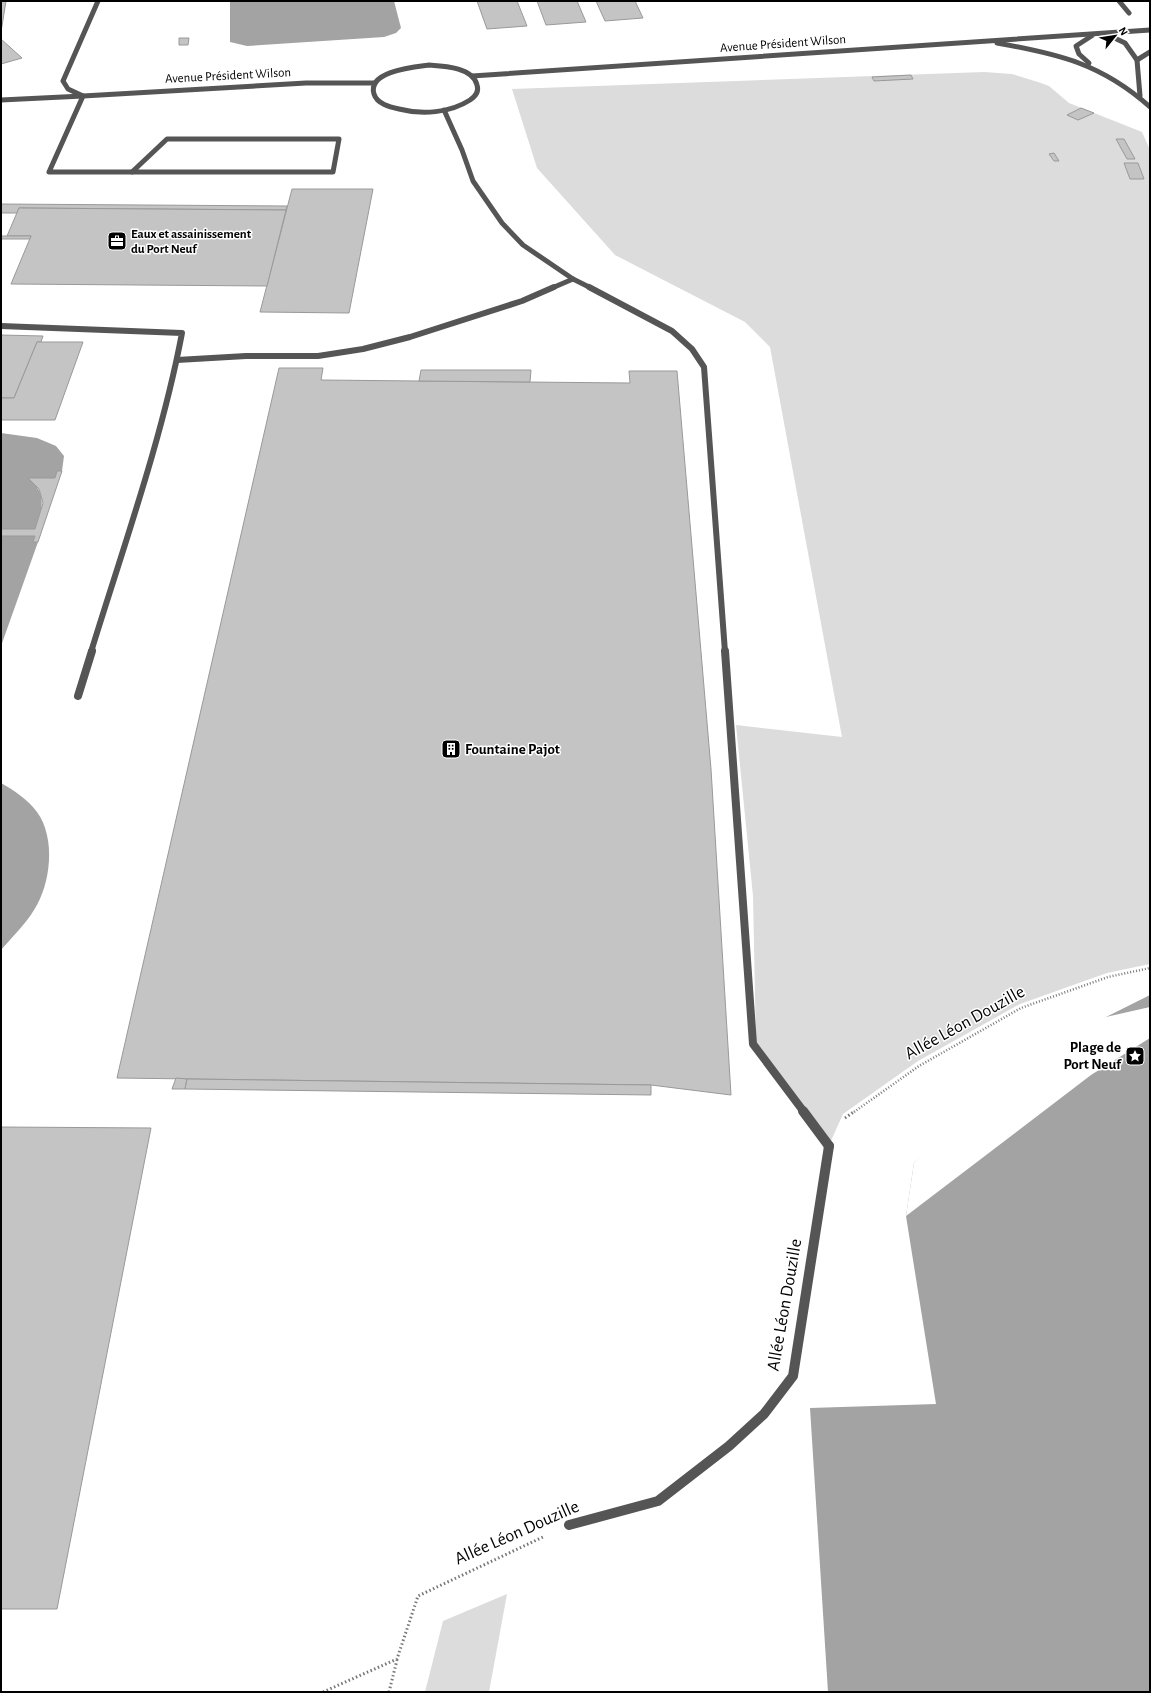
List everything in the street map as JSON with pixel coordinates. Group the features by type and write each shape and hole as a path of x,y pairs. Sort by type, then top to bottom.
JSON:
{"street":[{"path":"98,1 62,81 71,92 83,96 49,172 132,172 333,172 339,139 167,139 132,172"},
{"path":"1119,1 1129,13"},
{"name":"Avenue Président Wilson","path":"472,76 1150,30"},
{"path":"1102,33 1120,39 1125,43 1137,60 1137,75 1140,96"},
{"path":"1096,34 1076,46 1076,50 1079,55 1091,65 1140,96 1150,107"},
{"path":"982,41 1050,53 1091,65"},
{"path":"1137,60 1150,52"},
{"path":"412,66 446,66 461,70 472,76 478,84 478,92 459,106 444,110 427,112 395,108 383,104 375,97 373,90 375,83 390,72 412,66"},
{"name":"Avenue Président Wilson","path":"1,100 306,83 375,83"},
{"path":"444,110 462,150 473,181 485,201 523,245 573,279 672,331 692,349 704,367 753,1044 829,1146"},
{"path":"177,360 246,356 318,356 363,349 417,334 522,301 573,279"},
{"path":"1,326 182,333 177,360 153,450 78,696"},
{"name":"Allée Léon Douzille","path":"569,1525 658,1501 729,1446 764,1414 793,1376 829,1146"}],"path":[{"name":"Allée Léon Douzille","path":"829,1146 844,1119 919,1066 1021,1008 1108,977 1150,968"},
{"name":"Allée Léon Douzille","path":"388,1692 418,1596 569,1525"},
{"path":"323,1692 397,1660"}],"shaded area":[{"path":"230,1 394,1 401,28 396,33 384,37 247,46 230,42"},
{"path":"984,72 1012,74 1049,86 1069,103 1142,132 1150,150 1150,964 1107,973 1020,1004 918,1061 843,1114 830,1143 756,1043 753,896 736,725 842,737 770,347 745,322 615,255 537,168 512,89"},
{"path":"1,433 37,438 56,446 64,456 62,471 57,472 55,478 29,478 39,490 42,502 35,529 1,529"},
{"path":"1,536 35,536 33,542 38,542 1,646"},
{"path":"1,783 29,803 37,812 47,835 49,861 40,899 27,921 1,950"},
{"path":"1150,995 1150,1692 828,1692 810,1408 936,1404 906,1216 914,1163 1082,1029"},
{"path":"507,1594 489,1692 425,1692 443,1621"}],"pier":[{"path":"1150,1007 1150,1038 1091,1075 906,1216 914,1163 931,1148 1081,1028 1097,1019"}],"building":[{"path":"1,1 6,1 1,32"},
{"path":"477,1 517,1 527,26 487,29"},
{"path":"537,1 577,1 586,22 546,25"},
{"path":"596,1 635,1 643,18 605,21"},
{"path":"179,38 189,38 188,45 179,45"},
{"path":"1,39 22,58 1,64"},
{"path":"911,75 913,79 874,81 872,77"},
{"path":"1081,108 1094,113 1078,120 1067,115"},
{"path":"1116,139 1124,139 1135,159 1127,159"},
{"path":"1054,153 1059,161 1054,161 1049,154"},
{"path":"1124,163 1138,163 1144,179 1130,179"},
{"path":"292,189 373,189 349,313 260,312"},
{"path":"1,204 287,206 286,210 19,208 17,213 1,213"},
{"path":"19,208 286,210 267,286 11,284 31,236 7,236"},
{"path":"1,236 31,236 30,239 1,239"},
{"path":"1,335 43,336 41,342 37,342 14,398 1,398"},
{"path":"37,342 83,342 55,420 1,420 1,398 14,398"},
{"name":"Fountaine Pajot","path":"279,368 323,368 321,380 630,383 629,371 677,371 711,769 731,1095 651,1085 117,1078"},
{"path":"421,370 531,370 530,382 419,381"},
{"path":"57,471 62,471 38,542 33,542 35,536 1,536 1,529 35,529 43,503 39,489 28,478 55,478"},
{"path":"176,1078 187,1079 185,1089 172,1089"},
{"path":"187,1079 651,1085 651,1095 185,1089"},
{"path":"1,1127 151,1128 57,1609 1,1609"}],"place":[{"name":"Eaux et assainissement du Port Neuf","path":"117,241"},
{"name":"Fountaine Pajot","path":"451,749"},
{"name":"Plage de Port Neuf","path":"1135,1056"}]}
